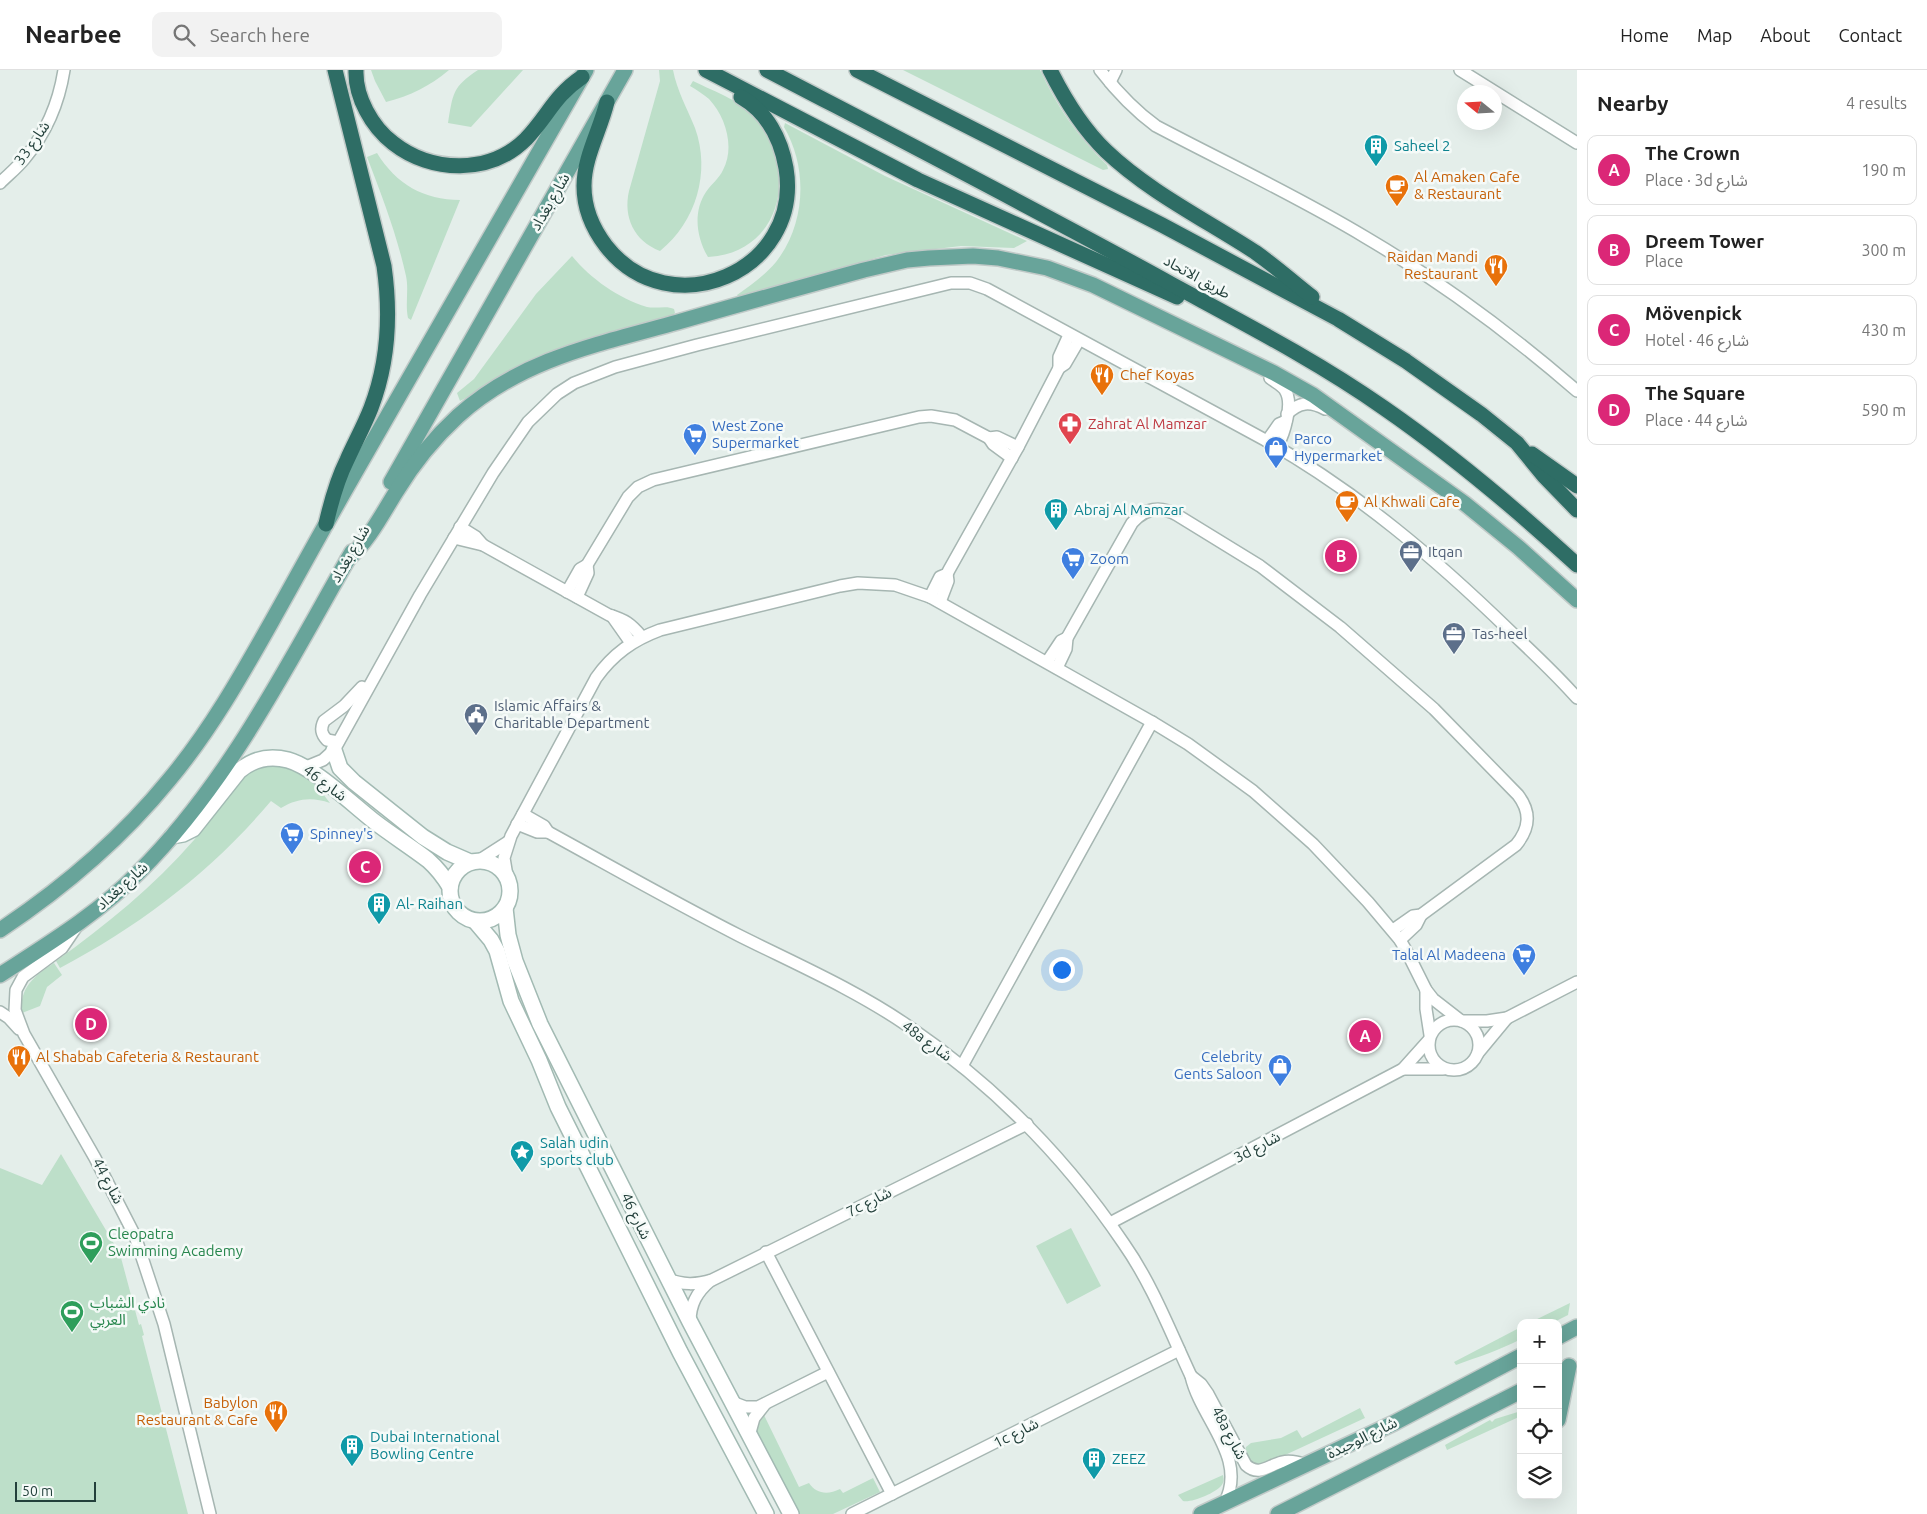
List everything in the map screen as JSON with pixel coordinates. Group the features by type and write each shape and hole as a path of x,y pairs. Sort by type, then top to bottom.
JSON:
{"highway":[{"path":"326,524 340,476 363,427 377,390 384,364 388,330 384,266 335,70"},
{"path":"356,70 366,111 381,132 410,155 432,163 455,166 488,161 512,150 526,138 556,99 584,73"},
{"path":"607,102 601,125 588,156 584,176 586,206 601,240 626,266 650,279 680,286 709,283 723,279 749,264 770,242 778,229 784,212 788,175 778,139 762,114 746,99 704,70"},
{"path":"704,70 918,180 1167,292 1230,316"},
{"name":"طريق الاتحاد","path":"767,70 1066,226 1316,364 1384,408 1483,483 1577,565"},
{"name":"طريق الاتحاد","path":"857,70 1196,243 1338,319 1444,387 1517,443 1544,476 1577,510"},
{"path":"1050,70 1075,115 1106,152 1145,182 1269,263 1338,319"},
{"path":"1517,443 1577,486"}],"main road":[{"path":"0,930 42,902 88,865 130,824 170,780 205,734 236,684 584,73"},
{"name":"شارع بغداد","path":"0,975 79,923 102,905 139,872 172,836 205,793 274,688 622,76"},
{"path":"348,559 359,550 368,538 407,475 431,444 473,403 514,376 541,363 579,349 886,264 929,258 973,256 1014,261 1047,268 1093,285 1254,363 1313,396 1408,461 1478,513 1577,600"},
{"path":"1562,1335 1577,1327"},
{"name":"شارع الوحيدة","path":"1201,1514 1394,1423 1517,1358"},
{"path":"1560,1409 1568,1367"},
{"name":"شارع الوحيدة","path":"1278,1514 1517,1393"}],"street":[{"name":"شارع 33","path":"0,183 25,158 47,126 61,90 64,70"},
{"path":"1100,70 1139,113 1156,126 1298,199 1365,237 1430,278 1510,336 1577,391"},
{"path":"1110,82 1116,70"},
{"path":"1460,70 1577,143"},
{"path":"306,767 323,760 336,746 460,526 510,447 542,407 557,394 574,383 615,368 697,345 951,282 970,283 987,289 1272,444 1345,491 1428,555 1482,603 1577,698"},
{"path":"935,599 940,578 947,574 1015,453 1059,368 1065,364 1074,338"},
{"path":"1254,363 1285,390 1289,406 1286,417"},
{"path":"1272,444 1279,424 1293,408 1307,403 1315,404 1348,421"},
{"path":"572,595 586,577 587,566 628,496 638,487 654,480 919,417 937,416 955,420 989,438 993,444 1015,453"},
{"path":"1052,665 1066,649 1068,638 1132,523 1139,515 1148,510 1158,508 1168,510 1260,566 1340,627 1434,709 1508,786 1520,808 1522,820 1519,832 1505,852 1421,915 1413,916 1396,935"},
{"path":"460,526 476,537 483,545"},
{"path":"454,538 483,545 612,616 637,640"},
{"path":"508,842 475,861 464,865 455,874 450,887 450,896 453,905 466,918 475,921 492,919 505,908 510,892 504,858 508,842 596,678 610,660 637,640 660,630 840,586 876,583 895,585 935,599 1152,722 1221,767 1284,817 1341,873 1396,935 1426,990 1441,1007 1469,1025 1478,1038 1478,1055"},
{"path":"336,746 323,736 321,731 324,721 352,700 387,653"},
{"path":"962,1066 1152,722"},
{"name":"شارع 46","path":"336,746 340,768 354,782 429,841 447,852 475,861"},
{"name":"شارع 46","path":"172,836 183,834 193,829 247,764 261,759 276,758 292,761 306,767 428,860 444,877 450,887"},
{"name":"48a شارع","path":"520,819 541,833 548,832 711,921 875,1005 906,1024 962,1066 1027,1124 1071,1172 1110,1223 1144,1276 1230,1461 1231,1486 1224,1504"},
{"path":"475,861 495,864 507,876"},
{"name":"شارع 46","path":"505,908 511,948 526,994 554,1054 667,1278 791,1514"},
{"name":"شارع 46","path":"475,921 491,940 497,952 511,1000 539,1060 558,1107 680,1352 766,1514"},
{"name":"شارع 44","path":"79,923 72,936 62,948 28,972 19,983 14,1003 17,1018 24,1034 96,1158 135,1236 164,1324 210,1514"},
{"path":"1429,1038 1439,1024 1446,1021 1487,1021 1507,1018 1577,982"},
{"path":"1426,990 1428,1048 1431,1057 1443,1069 1459,1070 1473,1062 1507,1018"},
{"name":"شارع 44","path":"0,1012 9,1018 24,1034"},
{"name":"3d شارع","path":"1110,1223 1403,1070 1429,1038"},
{"name":"3d شارع","path":"1403,1070 1443,1069"},
{"name":"7c شارع","path":"667,1278 685,1284 703,1283 712,1280 1027,1124"},
{"path":"766,1252 892,1494"},
{"name":"7c شارع","path":"690,1322 695,1298 712,1280"},
{"name":"1c شارع","path":"852,1514 1179,1350"},
{"path":"732,1402 752,1408 765,1404 828,1372"},
{"name":"48a شارع","path":"1191,1376 1201,1384 1208,1394 1249,1468 1263,1470 1281,1462 1290,1461 1306,1465"},
{"path":"749,1436 754,1418 765,1404"}],"green space":[{"path":"371,70 449,70 419,90 386,102"},
{"path":"478,70 523,70 471,127 448,123 455,92 463,81"},
{"path":"659,70 673,70 695,128 700,145 701,162 697,195 691,211 683,226 660,251 651,247 637,234 629,219 628,210 629,191 660,81"},
{"path":"903,70 1040,70 1069,121 1107,165 1108,169 1103,170"},
{"path":"693,81 738,103 754,115 772,143 778,164 779,187 775,208 766,226 752,242 732,252 708,257 699,233 699,207 706,192 723,170 727,161 728,143 724,124 715,106 709,99 690,86"},
{"path":"785,123 885,176 1027,241 1014,248 961,246 886,255 739,298 737,295 763,276 776,262 786,247 798,213 800,177 792,143 784,127"},
{"path":"377,153 393,173 412,188 435,197 460,200 411,320 408,318 407,313 407,281 398,246 367,157"},
{"path":"572,256 596,280 616,293 647,307 674,309 675,313 671,316 579,341 543,354 518,366 460,401 457,393 474,379 536,294"},
{"path":"274,765 291,769 306,777 330,803 305,800 293,802 281,808 271,801 225,851 174,895 119,934 60,968 56,961 93,934 162,874 201,832 249,771 261,766"},
{"path":"54,963 62,975 47,987 40,1006 22,1013 23,996 29,984"},
{"name":"نادي الشباب العربي","path":"61,1154 120,1254 139,1325 141,1324 144,1335 142,1336 188,1514 0,1514 0,1168 42,1185"},
{"path":"1071,1228 1101,1286 1067,1304 1036,1246"},
{"path":"1570,1303 1568,1315 1560,1319 1537,1319"},
{"path":"1517,1329 1517,1341 1456,1365 1454,1362"},
{"path":"1360,1408 1365,1418 1259,1467 1253,1467 1244,1454 1246,1447 1251,1443 1281,1438 1297,1430 1302,1438"},
{"path":"1517,1412 1517,1418 1447,1450 1445,1445 1495,1419"},
{"path":"763,1413 799,1487 809,1483 819,1491 827,1493 840,1489 843,1493 873,1478 880,1492 833,1514 798,1514 754,1428"},
{"path":"1223,1475 1223,1484 1214,1492 1203,1497 1183,1501 1178,1495"}],"place":[{"name":"Saheel 2","path":"1376,167"},
{"name":"Al Amaken Cafe & Restaurant","path":"1397,207"},
{"name":"Raidan Mandi Restaurant","path":"1496,287"},
{"name":"Chef Koyas","path":"1102,396"},
{"name":"Zahrat Al Mamzar","path":"1070,445"},
{"name":"West Zone Supermarket","path":"695,456"},
{"name":"Parco Hypermarket","path":"1276,469"},
{"name":"Al Khwali Cafe","path":"1347,523"},
{"name":"Abraj Al Mamzar","path":"1056,531"},
{"name":"Dreem Tower","path":"1341,556"},
{"name":"Itqan","path":"1411,573"},
{"name":"Zoom","path":"1073,580"},
{"name":"Tas-heel","path":"1454,655"},
{"name":"Islamic Affairs & Charitable Department","path":"476,736"},
{"name":"Spinney's","path":"292,855"},
{"name":"Mövenpick","path":"365,867"},
{"name":"Al- Raihan","path":"379,925"},
{"name":"Talal Al Madeena","path":"1524,976"},
{"name":"The Square","path":"91,1024"},
{"name":"The Crown","path":"1365,1036"},
{"name":"Al Shabab Cafeteria & Restaurant","path":"19,1078"},
{"name":"Celebrity Gents Saloon","path":"1280,1087"},
{"name":"Salah udin sports club","path":"522,1173"},
{"name":"Cleopatra Swimming Academy","path":"91,1264"},
{"name":"نادي الشباب العربي","path":"72,1333"},
{"name":"Babylon Restaurant & Cafe","path":"276,1433"},
{"name":"Dubai International Bowling Centre","path":"352,1467"},
{"name":"ZEEZ","path":"1094,1480"}]}
